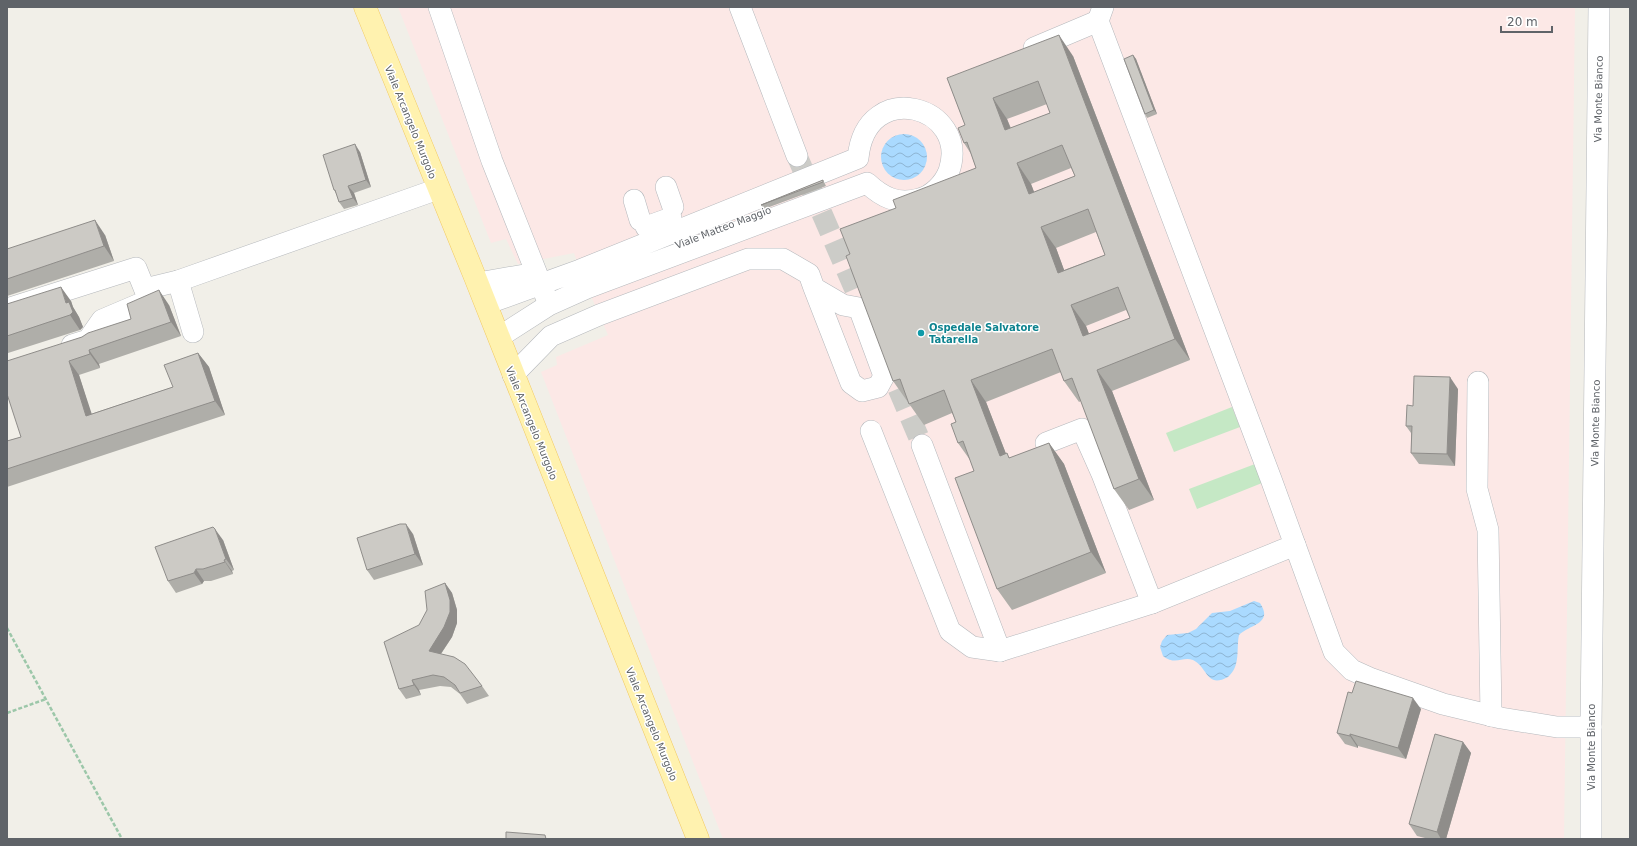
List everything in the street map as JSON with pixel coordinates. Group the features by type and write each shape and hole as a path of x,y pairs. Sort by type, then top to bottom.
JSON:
{"main road":[{"name":"Viale Arcangelo Murgolo","path":"365,7 438,189 478,283 513,375 698,839"}],"street":[{"path":"439,7 490,154 538,279 561,331"},
{"path":"740,7 797,156"},
{"name":"Via Monte Bianco","path":"1591,839 1599,7"},
{"path":"1014,57 1100,14 1230,385 1274,500 1295,545 1334,652 1352,670 1372,679 1443,704 1491,716 1557,727 1591,727"},
{"path":"486,304 538,279 669,227 858,158 860,142 867,128 878,116 892,109 908,108 923,111 936,119 946,132 952,146 952,162 946,177 937,190 923,198 908,202 892,200 878,194 867,182 587,288 549,305 499,337"},
{"name":"Viale Matteo Maggio","path":"584,280 669,227 862,174"},
{"path":"666,187 669,227"},
{"path":"145,289 178,281 438,189"},
{"path":"634,200 643,223 669,227"},
{"path":"513,375 551,336 561,331 599,315 748,259 784,259 809,274 814,288 851,383 862,391 878,387 884,376 859,308 843,305 814,288"},
{"path":"7,309 136,268 149,300 102,320 88,340 51,352"},
{"path":"478,283 538,279"},
{"path":"178,281 193,332"},
{"path":"1478,382 1477,489 1488,530 1491,716"},
{"path":"1046,443 1082,429 1102,474 1152,603"},
{"path":"871,431 950,631 972,647 1000,651 1152,603 1295,545"},
{"path":"922,445 1000,651"}],"path":[{"path":"7,628 122,839"},
{"path":"7,713 46,699"}],"shaded area":[{"path":"398,7 1575,7 1564,839 723,839 541,372 557,365 556,357 608,335 574,253 518,264 506,239 491,243"}],"green space":[{"path":"1232,407 1240,427 1174,452 1166,433"},
{"path":"1255,464 1262,483 1197,509 1189,489"}],"water":[{"path":"904,134 917,138 923,144 927,157 923,170 917,176 904,180 891,176 885,170 881,157 885,144 891,138"},
{"path":"1254,601 1260,603 1264,610 1264,615 1262,620 1239,635 1235,668 1228,677 1221,680 1211,679 1202,667 1193,660 1186,659 1175,661 1163,656 1160,647 1162,641 1167,635 1188,633 1196,629 1212,613 1230,611"}],"building":[{"name":"Ospedale Salvatore Tatarella","path":"1059,35 1175,339 1097,370 1139,479 1114,489 1072,378 1064,381 1052,349 971,380 1000,456 1007,453 1009,458 1049,443 1091,552 997,589 955,478 974,471 963,441 958,443 951,424 956,422 944,390 909,404 900,379 893,381 846,256 850,254 840,229 896,208 893,200 976,168 967,142 964,143 958,128 965,125 947,78","holes":["1038,81 1050,113 1005,130 993,98","1062,145 1075,176 1029,194 1017,163","1088,209 1105,255 1058,273 1041,227","1118,287 1130,318 1083,336 1071,305"]},
{"path":"1133,55 1154,110 1145,114 1124,59"},
{"path":"355,144 366,180 348,186 353,198 339,202 323,155"},
{"path":"823,180 823,182 761,205"},
{"path":"95,220 104,246 7,279 7,249"},
{"path":"61,287 66,303 69,302 73,312 70,315 7,336 7,304"},
{"path":"159,290 171,322 89,350 90,354 69,361 86,416 173,387 164,365 198,353 215,401 7,469 7,441 21,437 7,394 7,361 82,337 88,333 131,319 127,304"},
{"path":"1414,376 1450,377 1447,454 1411,453 1412,426 1406,426 1407,405 1413,406"},
{"path":"400,524 406,524 415,554 367,570 357,538"},
{"path":"213,527 226,559 224,560 225,562 203,569 196,569 194,573 168,581 155,547"},
{"path":"445,583 450,600 450,612 444,627 429,651 454,657 465,664 482,686 460,693 455,685 444,677 433,675 412,680 414,685 399,689 384,642 419,625 427,610 425,591"},
{"path":"1356,681 1413,698 1398,748 1350,734 1350,736 1337,733 1348,692 1352,693"},
{"path":"1435,734 1463,742 1437,832 1409,824"},
{"path":"506,832 545,835 546,839 506,839"}],"tunnel":[{"path":"797,156 869,322"},
{"path":"886,360 922,445"}],"place":[{"name":"Ospedale Salvatore Tatarella","path":"921,333"}]}
